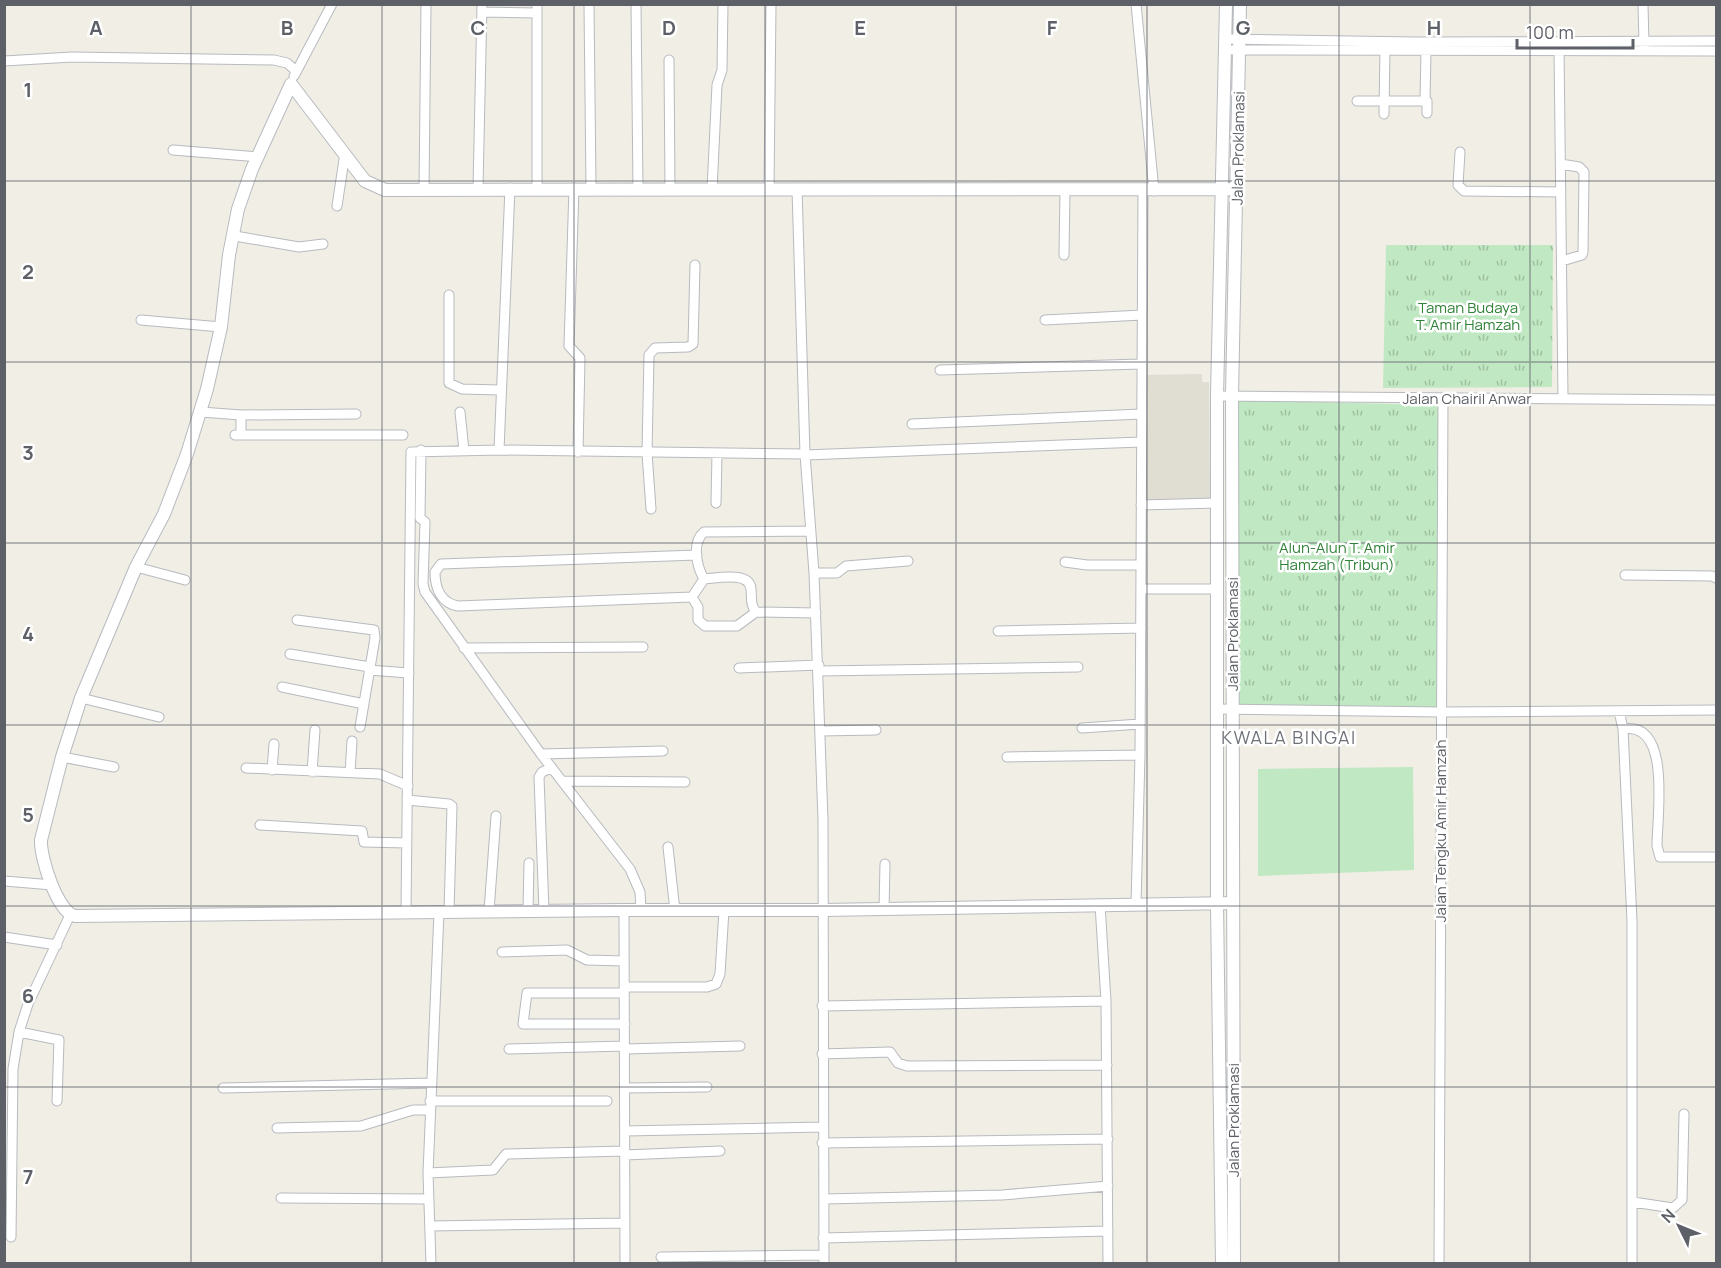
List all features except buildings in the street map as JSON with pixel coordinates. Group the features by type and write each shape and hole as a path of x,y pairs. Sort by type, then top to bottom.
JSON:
{"street":[{"path":"70,915 59,902 40,851 40,840 62,757 81,698 136,567 164,514 201,412 220,327 229,255 235,236 238,209 296,71 332,4"},
{"path":"590,4 591,188"},
{"path":"636,4 638,189"},
{"path":"712,190 717,85 722,70 723,4"},
{"path":"769,189 771,4"},
{"path":"1136,4 1148,190 1141,364 1140,755 1136,904"},
{"name":"Jalan Proklamasi","path":"1226,4 1217,396 1217,904 1227,1181 1234,1263"},
{"name":"Jalan Proklamasi","path":"1222,1263 1227,1181 1233,903 1232,395 1240,4"},
{"path":"1643,4 1644,51"},
{"path":"478,188 482,8 537,9 537,188"},
{"path":"424,191 426,10"},
{"path":"1385,46 1426,50 1559,46 1644,40 1716,41"},
{"path":"1226,44 1559,46 1644,51 1716,51"},
{"path":"1384,114 1385,46"},
{"path":"1559,46 1563,398"},
{"path":"1426,50 1425,101 1427,101 1427,113"},
{"path":"4,61 72,57 274,60 287,63 296,71"},
{"path":"669,60 670,190"},
{"path":"291,84 366,181 385,190 424,191 478,188 1237,189"},
{"path":"1357,101 1425,101"},
{"path":"173,150 258,157"},
{"path":"1460,152 1458,185 1464,191 1560,192"},
{"path":"337,206 345,153"},
{"path":"1561,164 1579,167 1584,172 1583,252 1582,255 1562,261"},
{"path":"499,450 510,188"},
{"path":"574,188 569,346 580,358 578,452"},
{"path":"661,1257 824,1259 823,910 819,668 805,454 797,189"},
{"path":"1064,255 1065,189"},
{"path":"235,236 299,247 323,244"},
{"path":"651,509 647,453 650,351 655,348 688,347 693,344 695,265"},
{"path":"449,295 449,383 462,389 500,390"},
{"path":"1045,320 1142,315"},
{"path":"141,320 220,327"},
{"path":"940,370 1141,364"},
{"name":"Jalan Chairil Anwar","path":"1217,396 1716,400"},
{"name":"Jalan Tengku Amir Hamzah","path":"1439,1263 1443,399"},
{"path":"201,412 241,415 356,414"},
{"path":"460,412 464,451"},
{"path":"912,424 1141,414"},
{"path":"241,415 238,435 403,435"},
{"path":"406,912 410,455 418,450 805,454 1141,442"},
{"path":"418,450 420,518 425,522 423,584 432,603 541,754 547,769 562,782 637,881 641,910"},
{"path":"716,503 717,454"},
{"path":"1141,505 1217,503"},
{"path":"704,579 698,566 697,555 699,538 704,532 811,531"},
{"path":"692,597 459,606 452,605 441,596 437,589 435,572 441,564 697,555"},
{"path":"814,573 837,573 846,566 908,561"},
{"path":"1065,562 1087,565 1141,565"},
{"path":"136,567 185,580"},
{"path":"1625,575 1712,576 1716,578"},
{"path":"704,579 738,578 747,581 751,588 752,605 756,612"},
{"path":"692,597 704,579"},
{"path":"1141,589 1217,589"},
{"path":"692,597 698,607 698,620 705,626 737,626 756,612 816,613"},
{"path":"297,620 374,630 375,638 360,728"},
{"path":"998,631 1141,628"},
{"path":"464,648 644,647"},
{"path":"290,654 369,669 409,673"},
{"path":"739,668 1078,667"},
{"path":"282,687 364,704"},
{"path":"81,698 159,717"},
{"path":"1217,709 1441,712 1716,710"},
{"path":"1619,711 1623,729 1632,921 1632,1263"},
{"path":"1082,728 1140,724"},
{"path":"1623,729 1635,727 1646,733 1657,755 1657,846 1660,857 1713,857"},
{"path":"312,772 315,730"},
{"path":"820,731 876,730"},
{"path":"350,773 352,741"},
{"path":"273,770 274,744"},
{"path":"541,754 663,751"},
{"path":"1007,757 1140,755"},
{"path":"62,757 114,767"},
{"path":"246,768 380,774 408,786"},
{"path":"544,911 539,777 547,769"},
{"path":"562,782 685,782"},
{"path":"407,800 452,806 431,1083 428,1173 431,1263"},
{"path":"489,911 496,816"},
{"path":"260,825 362,831 364,842 407,843"},
{"path":"668,847 675,910"},
{"path":"528,863 528,911"},
{"path":"884,909 885,864"},
{"path":"4,881 53,885"},
{"path":"70,915 823,910 1233,903"},
{"path":"1100,904 1106,1001 1108,1263"},
{"path":"624,910 624,1024 628,1048 631,1130 625,1223 625,1263"},
{"path":"624,1024 523,1024 527,993 712,987 716,984 720,974 724,910"},
{"path":"11,1237 9,1069 28,1004 70,915"},
{"path":"4,936 57,945"},
{"path":"502,952 567,950 587,960 624,961"},
{"path":"822,1006 1106,1001"},
{"path":"19,1032 59,1040 57,1101"},
{"path":"509,1049 740,1046"},
{"path":"822,1054 890,1052 898,1063 907,1066 1107,1065"},
{"path":"223,1088 431,1083"},
{"path":"630,1088 706,1087"},
{"path":"277,1128 361,1126 378,1123 430,1105 608,1101"},
{"path":"1633,1202 1673,1208 1682,1200 1684,1114"},
{"path":"631,1130 822,1127"},
{"path":"822,1143 1107,1138"},
{"path":"428,1173 493,1170 506,1154 720,1151"},
{"path":"824,1199 1002,1195 1108,1186"},
{"path":"281,1198 429,1199"},
{"path":"430,1226 625,1223"},
{"path":"823,1238 1108,1231"}],"shaded area":[{"path":"1202,374 1202,382 1209,382 1210,499 1143,500 1143,375"}],"green space":[{"name":"Taman Budaya T. Amir Hamzah","path":"1386,245 1553,245 1552,387 1383,388"},
{"name":"Alun-Alun T. Amir Hamzah (Tribun)","path":"1233,400 1442,405 1439,710 1233,706"},
{"path":"1413,767 1414,870 1258,876 1258,769"}],"district":[{"name":"KWALA BINGAI","path":"1289,737"}]}
